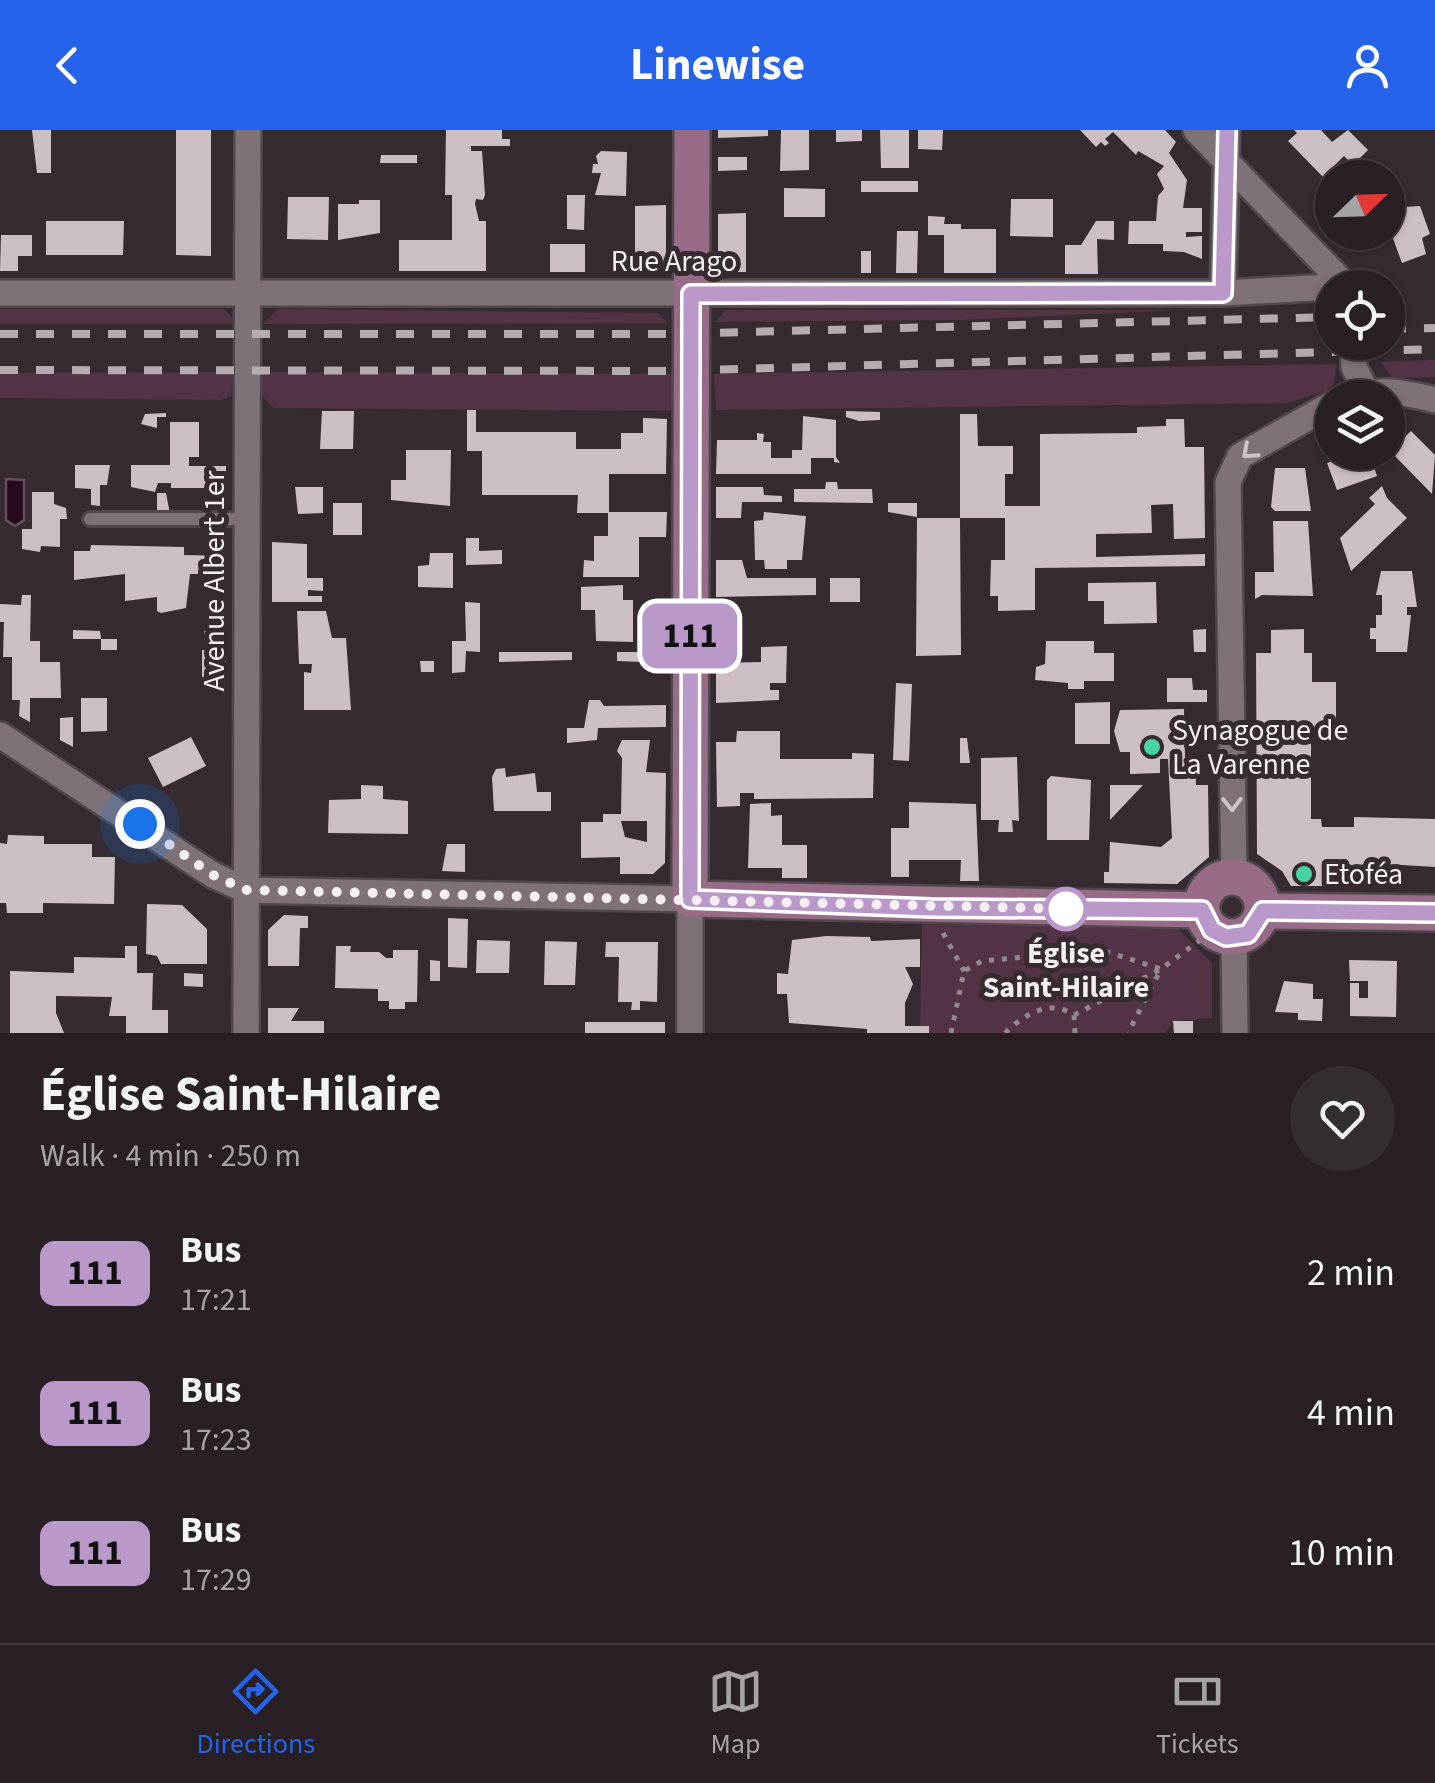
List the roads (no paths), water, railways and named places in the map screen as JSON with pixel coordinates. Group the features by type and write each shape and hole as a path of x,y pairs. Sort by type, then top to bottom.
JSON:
{"street":[{"name":"Avenue Albert 1er","path":"246,1033 248,130"},
{"path":"690,1033 692,130"},
{"path":"1196,130 1331,270"},
{"path":"1223,293 1226,130"},
{"name":"Rue Arago","path":"0,292 1223,293 1315,289"},
{"path":"1405,398 1435,400"},
{"path":"1234,876 1228,482 1240,456 1315,414"},
{"path":"0,735 213,875 246,890 932,908 1216,926 1248,934 1263,911 1256,887 1234,876 1210,886 1216,926 1235,1033"},
{"path":"1263,911 1435,913"}],"lane":[{"path":"90,519 247,519"}],"railway":[{"path":"0,334 667,334 1315,317"},
{"path":"1405,329 1435,328"},
{"path":"0,370 667,371 1435,349"}],"place":[{"name":"Synagogue de La Varenne","path":"1152,747"},
{"name":"Etoféa","path":"1304,874"},
{"name":"Église Saint-Hilaire","path":"1066,909"}]}
